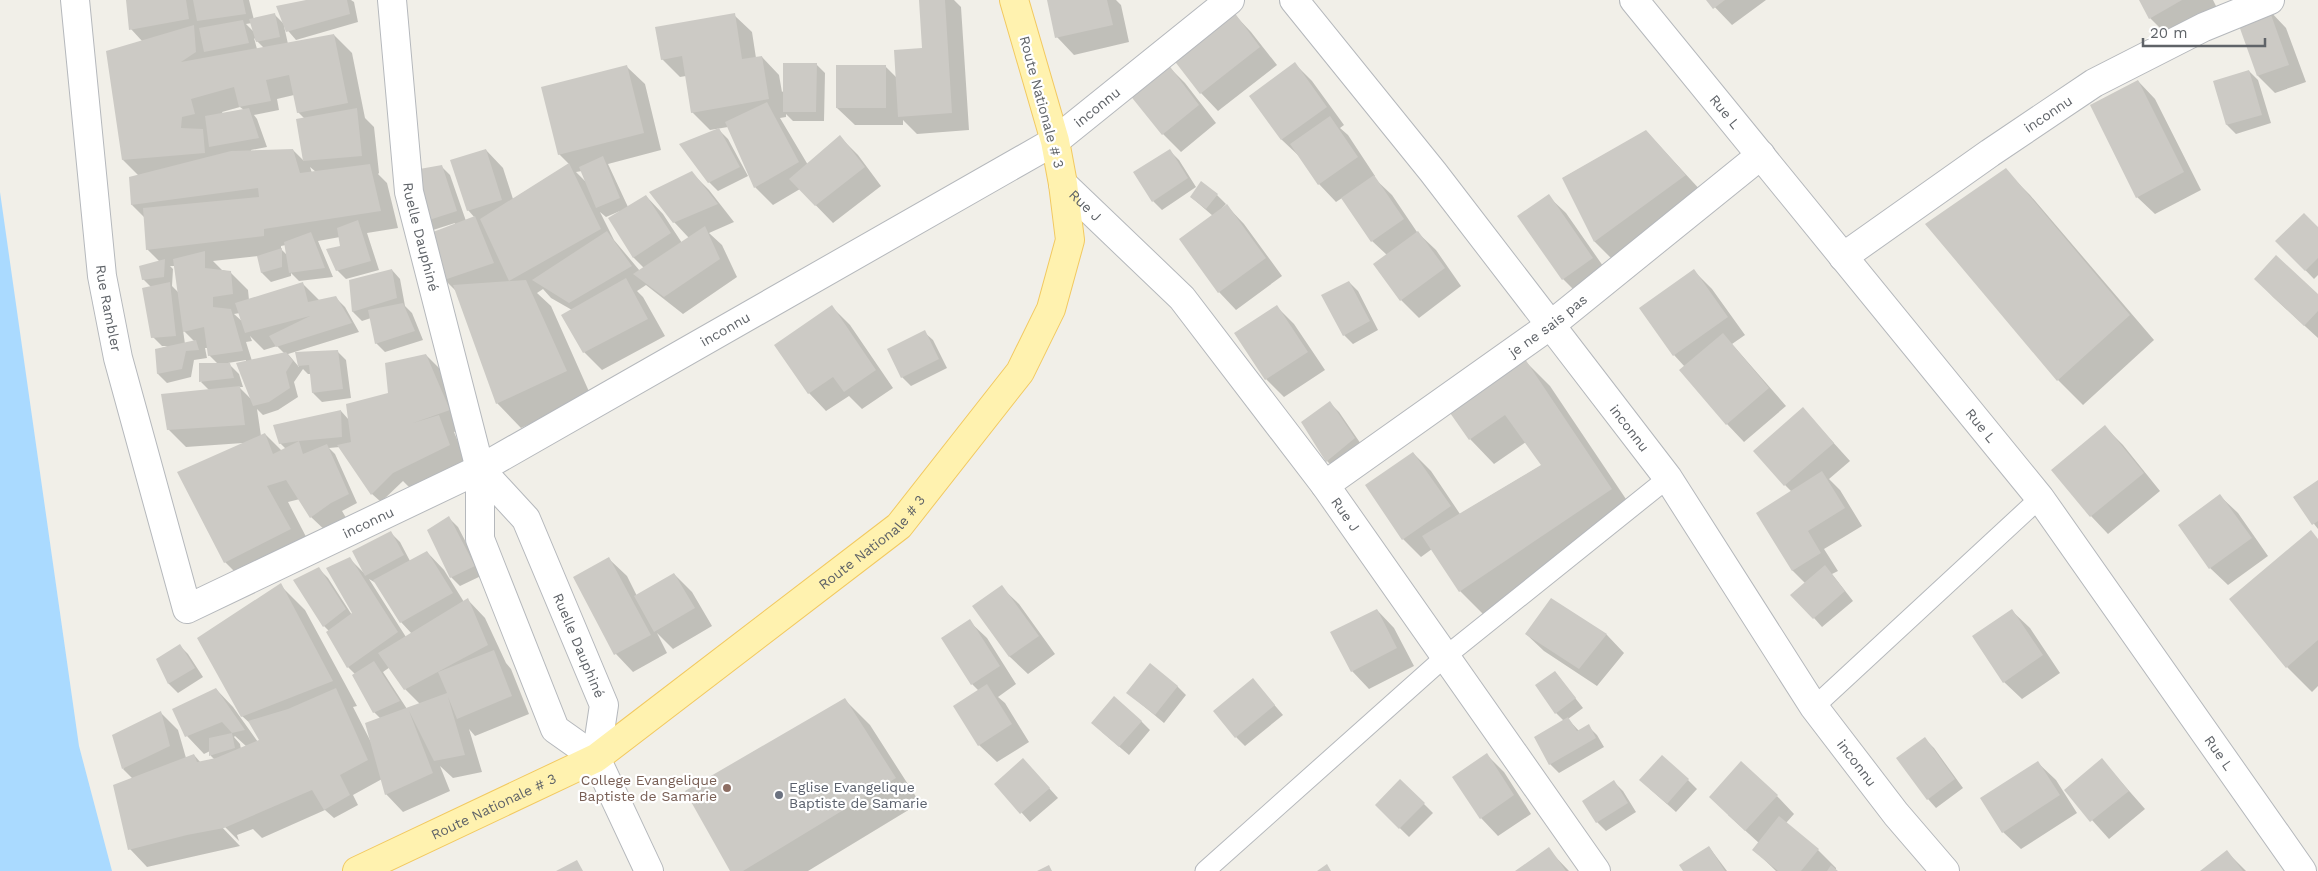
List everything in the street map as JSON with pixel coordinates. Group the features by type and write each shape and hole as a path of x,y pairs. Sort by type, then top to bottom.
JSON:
{"main road":[{"name":"Route Nationale # 3","path":"357,871 596,758 899,526 1020,372 1051,309 1070,240 1055,141 1014,0"}],"street":[{"name":"Rue Rambler","path":"75,0 102,276 118,358 187,609"},
{"name":"Ruelle Dauphiné","path":"392,0 408,192 480,469 480,539 555,729 596,758 604,706 526,520 480,469"},
{"name":"inconnu","path":"187,609 480,469 1055,141 1230,0"},
{"name":"inconnu","path":"1294,0 1433,172 1552,324 1668,478 1814,707 1896,814 1945,871"},
{"name":"Rue L","path":"1634,0 2040,498 2302,871"},
{"name":"inconnu","path":"1843,257 1990,153 2094,83 2204,27 2270,0"},
{"name":"je ne sais pas","path":"1325,485 1552,324 1761,155"},
{"name":"Rue J","path":"1063,184 1182,298 1325,485 1596,871"},
{"path":"596,758 649,871"}],"lane":[{"path":"1205,871 1446,656 1668,478"},
{"path":"1814,707 2040,498"}],"water":[{"path":"0,192 79,746 112,871 0,871"}],"building":[{"path":"126,0 186,0 189,19 129,30"},
{"path":"193,0 243,0 246,14 197,21"},
{"path":"306,0 347,0 350,14 286,32 276,6"},
{"path":"919,0 945,0 952,113 898,117 894,50 922,48"},
{"path":"1047,0 1107,0 1113,25 1055,38"},
{"path":"1706,0 1725,0 1713,9"},
{"path":"2139,0 2182,0 2149,19"},
{"path":"2269,9 2289,65 2257,76 2237,20"},
{"path":"1234,12 1260,47 1200,94 1173,59"},
{"path":"275,13 280,37 256,42 249,19"},
{"path":"735,13 742,59 762,56 769,99 691,113 682,56 661,60 655,27"},
{"path":"243,20 249,43 204,52 199,28"},
{"path":"194,25 196,52 181,62 334,34 348,103 297,113 289,75 266,80 271,101 239,107 234,87 191,99 195,114 182,117 181,128 203,129 205,153 122,160 106,51"},
{"path":"1295,62 1327,107 1281,140 1249,96"},
{"path":"783,63 817,63 816,112 783,112"},
{"path":"1168,64 1199,105 1162,135 1129,94"},
{"path":"627,65 644,133 558,155 541,87"},
{"path":"836,65 886,65 886,108 836,108"},
{"path":"2249,70 2262,115 2226,125 2213,81"},
{"path":"2138,80 2184,172 2136,198 2090,105"},
{"path":"767,102 799,162 754,188 725,122"},
{"path":"249,108 259,138 209,147 205,116"},
{"path":"357,108 362,156 303,161 296,119"},
{"path":"1330,116 1358,157 1318,185 1290,144"},
{"path":"719,128 740,167 708,183 679,144"},
{"path":"1646,130 1686,175 1594,242 1562,178"},
{"path":"840,135 865,167 815,206 789,179"},
{"path":"293,149 300,173 370,164 381,211 264,229 264,236 146,250 143,208 259,197 258,188 131,205 129,177 231,151"},
{"path":"486,149 502,200 467,211 450,160"},
{"path":"1170,149 1188,178 1152,202 1133,172"},
{"path":"603,156 620,198 596,208 579,167"},
{"path":"569,163 601,229 509,281 480,219"},
{"path":"442,165 457,211 423,222 414,170"},
{"path":"2006,168 2130,315 2057,381 1925,224"},
{"path":"692,171 718,204 673,223 649,192"},
{"path":"1374,175 1404,219 1371,242 1341,198"},
{"path":"1201,181 1218,194 1206,209 1190,197"},
{"path":"1549,194 1593,258 1562,280 1517,216"},
{"path":"646,195 671,233 633,258 608,218"},
{"path":"1227,204 1266,258 1218,293 1179,239"},
{"path":"2304,213 2318,227 2318,258 2305,271 2275,241"},
{"path":"475,216 494,263 444,280 433,232"},
{"path":"358,220 371,261 336,271 326,249 340,246 337,228"},
{"path":"705,226 720,259 664,297 633,274"},
{"path":"607,231 632,266 569,303 532,280"},
{"path":"1418,231 1445,268 1400,301 1373,264"},
{"path":"311,232 325,268 289,273 284,242"},
{"path":"282,248 282,267 261,273 257,256"},
{"path":"205,251 205,268 231,271 233,294 213,297 213,307 231,309 243,351 208,356 204,327 183,332 173,259"},
{"path":"2276,255 2318,294 2318,311 2304,326 2254,279"},
{"path":"165,259 164,277 142,280 139,266"},
{"path":"392,269 397,298 352,312 349,280"},
{"path":"1694,269 1728,317 1673,356 1639,308"},
{"path":"626,278 648,319 583,353 561,315"},
{"path":"526,280 567,371 496,404 453,285"},
{"path":"1349,281 1370,321 1343,336 1321,295"},
{"path":"170,282 176,336 151,338 142,288"},
{"path":"303,282 308,302 336,296 352,323 276,347 269,336 310,316 245,333 235,303"},
{"path":"403,303 415,331 375,344 368,310"},
{"path":"832,305 876,370 844,392 833,377 808,394 774,345"},
{"path":"1277,305 1308,352 1265,380 1234,333"},
{"path":"925,330 939,359 901,378 887,349"},
{"path":"1723,333 1769,388 1726,425 1679,370"},
{"path":"196,340 199,350 186,351 182,369 157,374 155,349"},
{"path":"338,350 343,389 312,393 309,365 298,366 295,352"},
{"path":"286,352 293,361 286,372 290,388 269,402 253,406 236,363"},
{"path":"426,354 450,410 413,423 439,415 450,445 393,473 371,495 337,445 351,442 346,404 388,393 385,363"},
{"path":"1525,359 1612,489 1459,592 1422,536 1541,465 1505,415 1469,440 1448,410"},
{"path":"199,363 230,363 234,378 199,382"},
{"path":"240,386 245,425 167,430 161,394"},
{"path":"1330,401 1355,438 1326,462 1301,422"},
{"path":"1803,407 1834,443 1784,486 1753,451"},
{"path":"341,410 342,437 279,444 273,425"},
{"path":"2105,425 2144,473 2090,517 2051,470"},
{"path":"265,433 273,454 299,441 303,454 327,444 349,494 331,503 310,518 286,480 267,486 291,529 224,563 177,472"},
{"path":"1413,452 1451,506 1402,540 1365,485"},
{"path":"1822,471 1845,508 1808,531 1821,553 1792,571 1756,513"},
{"path":"2318,480 2318,521 2312,525 2293,497"},
{"path":"2220,494 2252,538 2209,569 2178,525"},
{"path":"449,516 475,566 450,578 427,530"},
{"path":"2311,530 2318,539 2318,640 2286,668 2229,599"},
{"path":"391,531 404,555 365,576 352,551"},
{"path":"427,551 453,593 400,623 373,580"},
{"path":"350,557 398,632 347,668 326,632 352,613 326,568"},
{"path":"609,557 651,635 614,655 573,577"},
{"path":"1825,565 1845,591 1813,619 1790,595"},
{"path":"319,567 346,609 323,627 293,580"},
{"path":"674,573 695,608 654,632 634,596"},
{"path":"281,583 333,681 241,717 197,638"},
{"path":"1002,585 1039,636 1009,657 972,606"},
{"path":"468,598 488,645 404,690 378,653"},
{"path":"1551,598 1607,634 1579,669 1525,634"},
{"path":"1377,609 1397,648 1351,672 1330,632"},
{"path":"2012,609 2043,655 2003,683 1972,636"},
{"path":"970,619 1000,666 971,685 941,638"},
{"path":"180,644 195,668 168,684 156,659"},
{"path":"494,650 512,696 457,719 448,697 465,755 434,761 409,711 433,773 385,795 365,723 447,693 438,672"},
{"path":"374,661 400,701 373,713 352,675"},
{"path":"1150,663 1178,686 1155,715 1126,693"},
{"path":"1555,671 1576,698 1555,714 1535,685"},
{"path":"1253,678 1275,705 1235,738 1213,711"},
{"path":"987,684 1012,724 978,746 953,706"},
{"path":"216,688 245,730 232,733 222,722 185,737 172,709"},
{"path":"336,688 368,760 340,775 350,795 324,810 312,790 224,828 128,850 113,785 194,754 197,762 216,758 259,740 248,721 288,709"},
{"path":"1114,696 1142,721 1119,747 1091,723"},
{"path":"845,698 896,778 743,871 730,871 685,791"},
{"path":"161,711 170,746 122,769 112,735"},
{"path":"1568,717 1577,731 1589,724 1596,738 1549,765 1534,737"},
{"path":"232,733 235,748 209,756 209,738"},
{"path":"1925,737 1955,779 1927,800 1896,758"},
{"path":"1487,753 1514,795 1480,819 1452,777"},
{"path":"1662,755 1689,779 1667,804 1639,780"},
{"path":"1023,758 1050,788 1020,814 994,784"},
{"path":"2102,758 2129,791 2090,822 2064,790"},
{"path":"1741,761 1778,795 1745,831 1709,797"},
{"path":"2038,761 2060,795 2002,833 1980,798"},
{"path":"1400,779 1425,803 1399,829 1375,805"},
{"path":"1614,780 1628,803 1596,823 1582,801"},
{"path":"1779,816 1819,849 1801,871 1778,871 1752,850"},
{"path":"1709,846 1725,871 1683,871 1679,865"},
{"path":"1549,847 1566,871 1515,871"},
{"path":"2227,850 2243,871 2200,871"},
{"path":"577,860 583,871 556,871"},
{"path":"1327,864 1331,871 1317,871"},
{"path":"1049,865 1052,871 1037,871"},
{"path":"1831,865 1838,871 1827,871"}],"place":[{"name":"College Evangelique Baptiste de Samarie","path":"727,788"},
{"name":"Eglise Evangelique Baptiste de Samarie","path":"779,795"}]}
